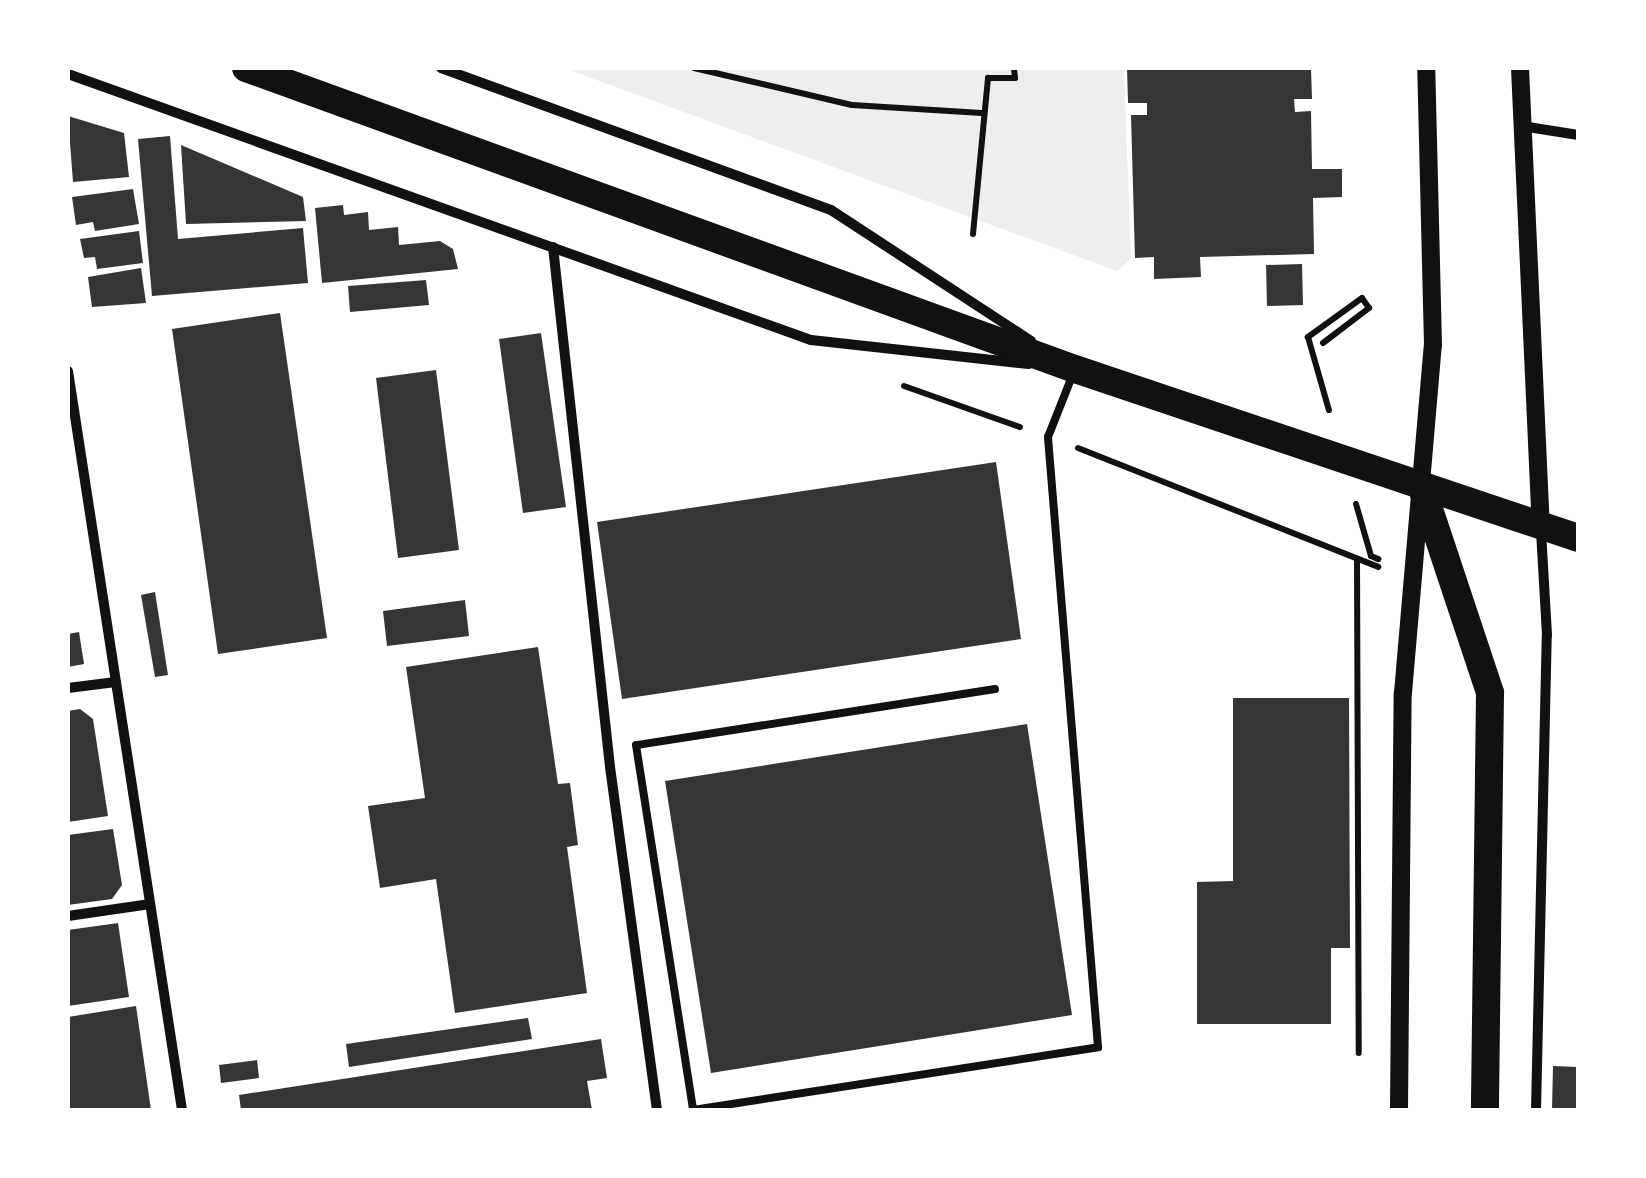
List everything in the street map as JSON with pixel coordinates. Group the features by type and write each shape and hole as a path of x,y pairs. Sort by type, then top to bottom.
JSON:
{"highway":[{"path":"246,68 1075,370 1578,538"},
{"path":"1421,484 1490,693 1485,1110"}],"street":[{"path":"441,68 831,210 1075,370"},
{"path":"1399,1110 1403,693 1432,345 1426,68"},
{"path":"1520,68 1547,635 1536,1110"},
{"path":"68,74 810,340 1075,370"},
{"path":"1522,126 1578,136"},
{"path":"553,248 610,766 657,1110"},
{"path":"68,371 182,1110"},
{"path":"68,688 116,682"},
{"path":"68,916 150,904"}],"lane":[{"path":"996,689 636,746 693,1110 1098,1047 1048,436 1075,370"}],"path":[{"path":"694,68 852,106 982,113 988,112 988,78 1015,78 1014,68"},
{"path":"974,234 982,113"},
{"path":"1308,338 1362,298 1370,308 1322,343"},
{"path":"901,385 1048,436 1356,559 1359,1071"}],"shaded area":[{"path":"564,68 1124,68 1131,259 1117,271"}],"building":[{"path":"1127,68 1311,68 1312,99 1294,99 1295,112 1311,111 1312,169 1342,169 1342,197 1313,198 1314,254 1200,257 1201,277 1154,279 1154,257 1135,258 1131,115 1147,115 1147,103 1128,103"},
{"path":"68,116 124,133 129,177 73,182"},
{"path":"170,136 178,239 303,228 308,283 152,296 138,139"},
{"path":"181,145 303,197 306,221 186,224"},
{"path":"133,189 139,224 95,231 93,222 76,225 72,197"},
{"path":"343,205 344,215 368,212 369,230 398,227 399,245 440,241 453,249 458,269 322,283 315,208"},
{"path":"139,231 143,263 97,269 95,257 84,258 80,239"},
{"path":"1302,264 1303,305 1267,306 1266,265"},
{"path":"141,268 146,303 92,307 88,277"},
{"path":"426,280 429,305 350,312 348,286"},
{"path":"280,313 327,638 218,654 172,329"},
{"path":"541,333 566,507 523,513 499,339"},
{"path":"436,370 459,550 398,558 376,378"},
{"path":"996,462 1021,639 622,699 597,522"},
{"path":"155,592 168,675 155,677 141,595"},
{"path":"465,600 469,636 387,646 383,611"},
{"path":"79,632 84,664 68,667 68,634"},
{"path":"538,647 558,784 570,783 578,845 567,847 587,993 455,1013 436,879 380,888 368,806 425,798 406,667"},
{"path":"1233,698 1349,698 1350,948 1331,948 1331,1024 1197,1024 1197,882 1233,881"},
{"path":"80,709 93,719 108,816 68,822 68,711"},
{"path":"1027,724 1072,1015 711,1073 665,781"},
{"path":"113,829 122,885 112,899 68,905 68,835"},
{"path":"118,923 129,997 68,1006 68,930"},
{"path":"136,1006 151,1110 68,1110 68,1017"},
{"path":"528,1018 532,1039 349,1067 346,1044"},
{"path":"601,1039 607,1078 587,1081 592,1110 241,1110 239,1095"},
{"path":"257,1060 259,1078 221,1083 219,1065"},
{"path":"1553,1066 1578,1067 1578,1110 1552,1110"}]}
